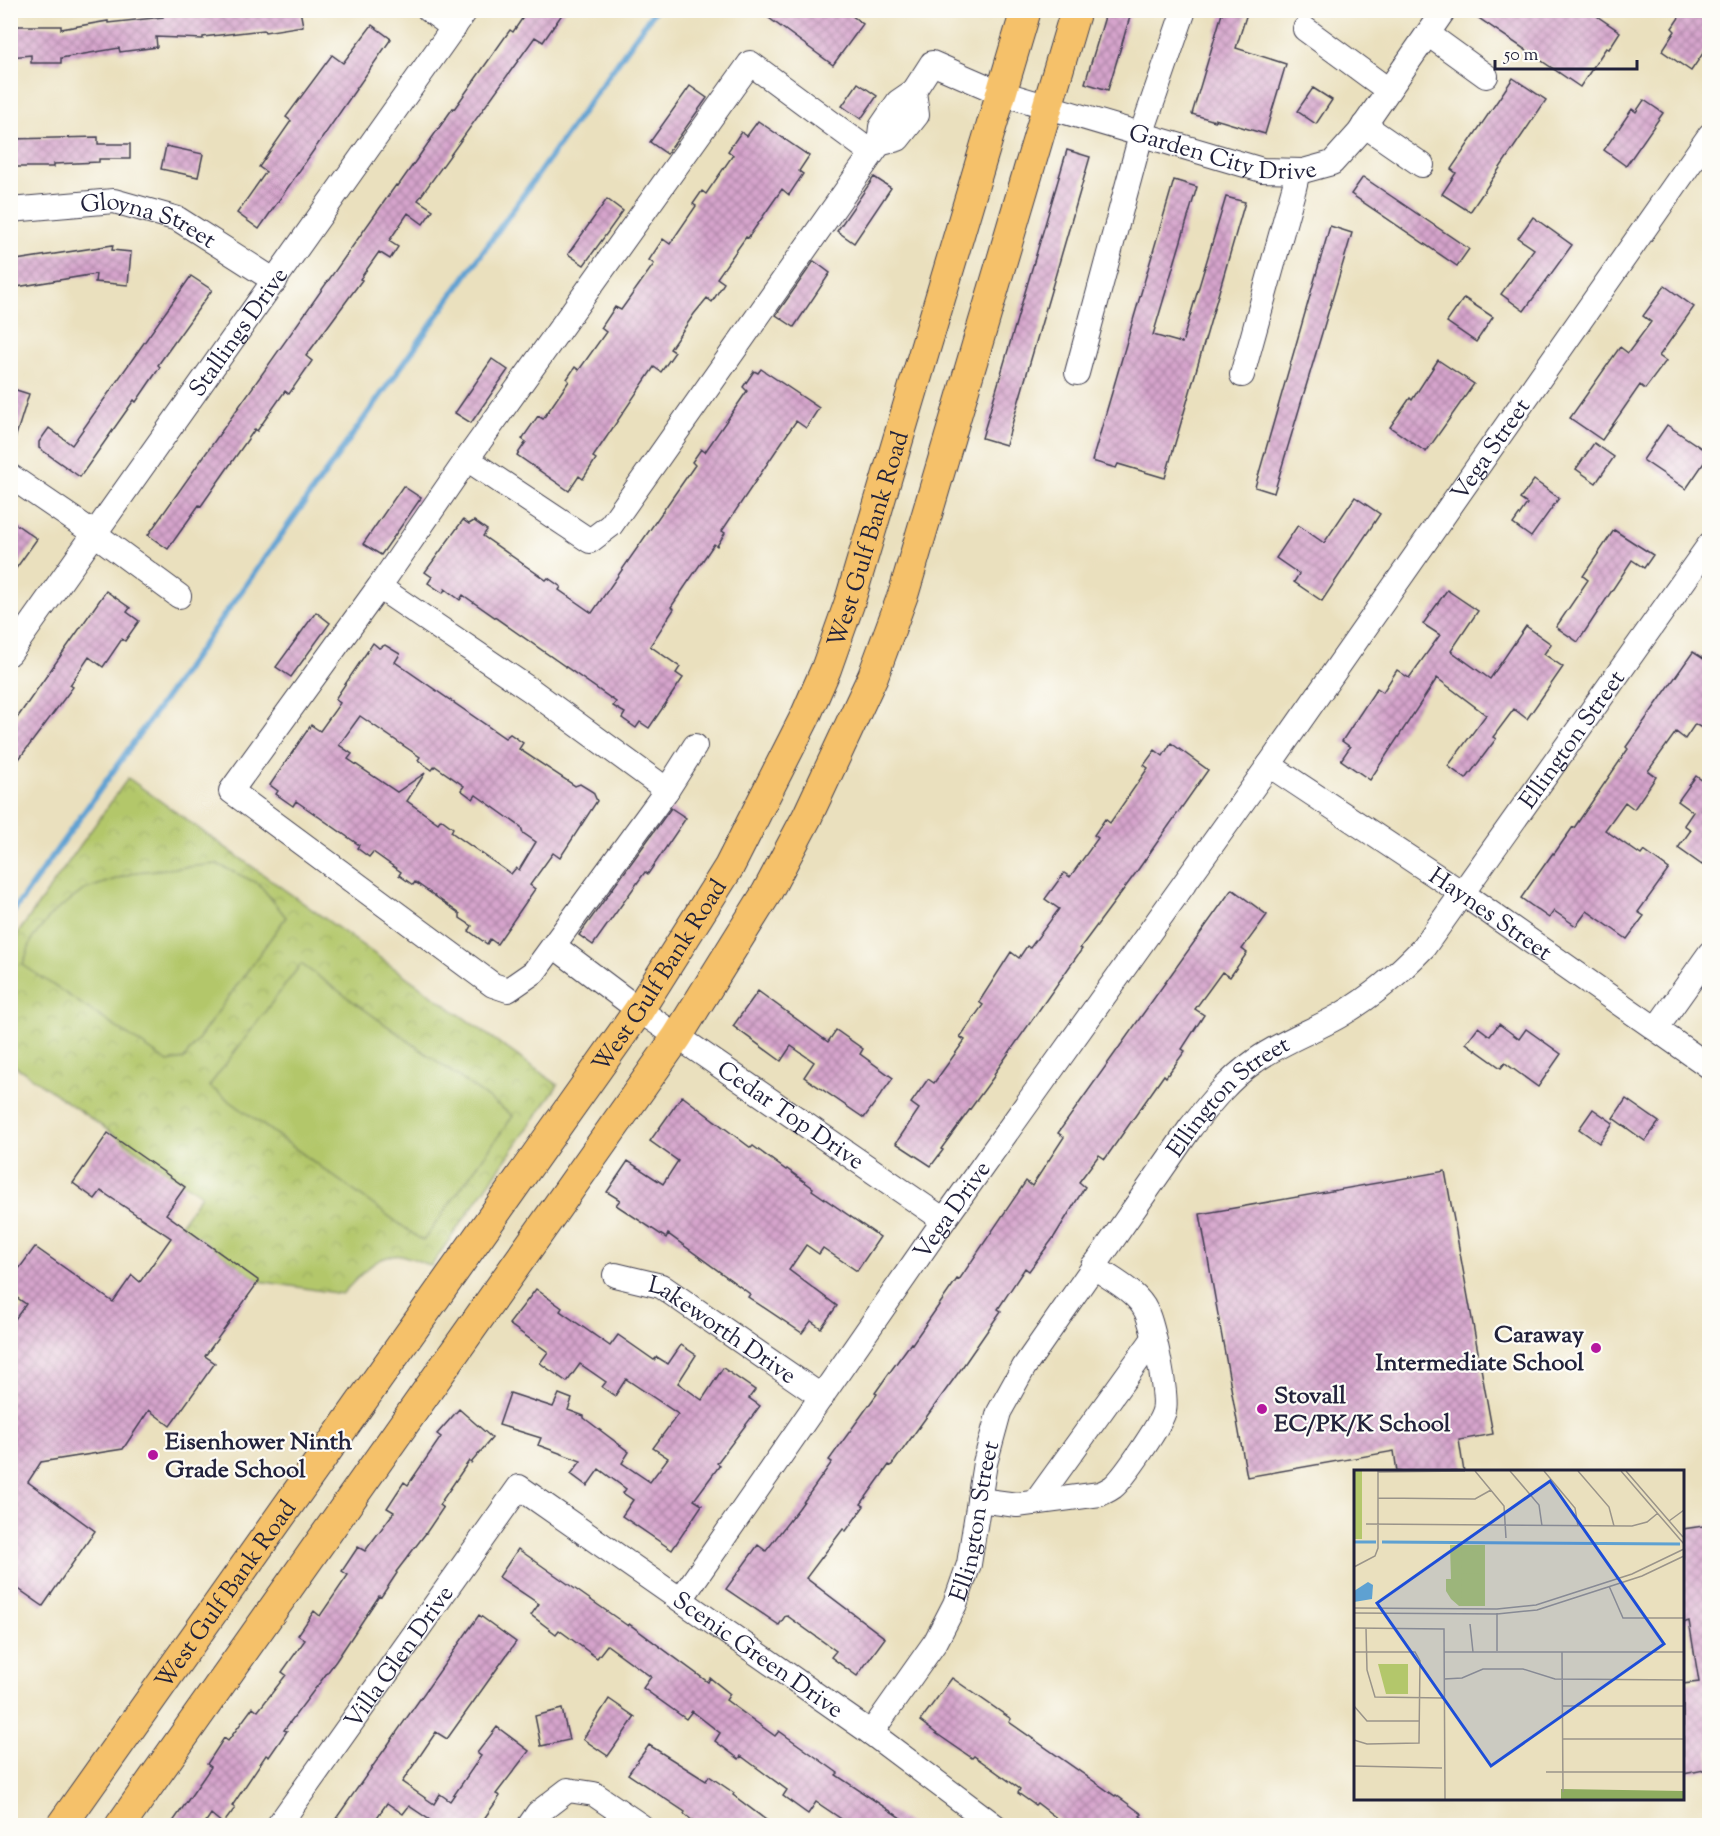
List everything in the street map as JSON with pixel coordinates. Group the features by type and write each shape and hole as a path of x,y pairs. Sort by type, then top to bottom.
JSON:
{"main road":[{"name":"West Gulf Bank Road","path":"61,1826 639,1010 729,867 805,717 826,669 849,604 1026,10"},
{"name":"West Gulf Bank Road","path":"120,1826 677,1036 766,894 807,817 873,676 904,592 958,416 1076,10"},
{"path":"910,403 958,416"},
{"path":"805,717 846,736"},
{"path":"435,1298 475,1324"},
{"path":"233,1585 270,1611"}],"street":[{"path":"429,10 460,19"},
{"path":"1077,372 1142,135 1185,10"},
{"name":"Garden City Drive","path":"875,149 881,127 898,102 914,91 932,63 1001,93 1262,170 1298,171 1332,163 1364,125 1444,10"},
{"name":"Stallings Drive","path":"10,653 460,19"},
{"path":"1305,29 1388,90"},
{"path":"1428,34 1486,76"},
{"path":"467,459 590,541 611,525 875,149 750,63 467,459 379,587 231,791 493,985 508,990 534,972 667,790 695,747"},
{"path":"1364,125 1422,165"},
{"name":"Vega Street","path":"1226,822 1269,765 1710,135"},
{"path":"1242,375 1298,171"},
{"name":"Gloyna Street","path":"10,210 114,201 178,219 275,281"},
{"path":"10,476 95,534 179,596"},
{"name":"Ellington Street","path":"871,1733 936,1641 955,1604 969,1564 985,1463 999,1412 1024,1366 1191,1127 1219,1092 1254,1062 1286,1042 1336,1017 1392,980 1424,947 1710,544"},
{"path":"379,587 532,691 667,790"},
{"name":"Haynes Street","path":"1269,765 1462,893 1710,1067"},
{"name":"Vega Drive","path":"681,1599 944,1220 1226,822"},
{"name":"Cedar Top Drive","path":"554,946 639,1010 944,1220"},
{"path":"1656,1029 1710,953"},
{"path":"979,1500 1017,1505 1100,1494 1121,1478 1161,1421 1165,1409 1164,1392 1154,1338 1146,1310 1135,1297 1094,1266"},
{"name":"Lakeworth Drive","path":"615,1275 661,1286 822,1397"},
{"path":"1035,1503 1154,1338"},
{"name":"Scenic Green Drive","path":"519,1487 871,1733 995,1826"},
{"name":"Villa Glen Drive","path":"278,1826 519,1487"},
{"path":"529,1826 538,1813 568,1790 594,1794 641,1826"}],"green space":[{"path":"128,778 558,1085 431,1266 404,1256 385,1257 362,1273 342,1294 259,1281 180,1225 201,1195 11,1063 11,943"},
{"path":"217,864 259,884 286,917 184,1059 168,1062 23,965 32,939 52,914 84,890 136,872"},
{"path":"301,964 513,1116 423,1241 209,1086"}],"building":[{"path":"300,10 303,26 265,32 264,30 203,37 203,39 156,37 157,47 120,52 119,48 61,58 61,63 31,63 31,55 10,57 10,26 61,26 61,29 108,21 108,23 163,17 164,11"},
{"path":"528,10 565,10 543,42 535,37 418,200 433,210 423,224 408,213 389,241 398,247 390,259 379,252 360,279 362,280 306,356 312,361 289,394 285,391 257,431 255,429 168,549 148,535 396,185 398,186 510,30 513,32"},
{"path":"758,10 844,10 863,24 833,65"},
{"path":"1107,10 1132,10 1108,90 1085,83"},
{"path":"1223,10 1248,10 1236,48 1286,64 1265,134 1192,114"},
{"path":"1467,10 1588,10 1620,32 1609,49 1606,48 1580,87"},
{"path":"1684,10 1698,10 1710,18 1710,43 1691,71 1662,51 1675,31 1672,28"},
{"path":"372,25 391,39 259,229 237,213 266,172 259,167 291,121 286,117 332,55 343,63"},
{"path":"1513,78 1546,100 1470,212 1442,194 1456,173 1451,169"},
{"path":"858,83 877,96 861,119 842,106"},
{"path":"690,86 707,98 667,154 650,142"},
{"path":"1313,88 1332,100 1316,124 1297,111"},
{"path":"1644,100 1663,113 1626,166 1604,150 1632,109 1636,112"},
{"path":"758,121 809,156 799,171 803,174 789,195 782,189 748,238 746,237 717,278 724,283 712,302 707,298 694,314 670,349 675,352 661,372 654,367 593,457 596,459 583,479 579,476 569,491 517,455 526,442 522,439 538,416 543,419 569,381 567,379 575,367 579,370 606,332 601,328 615,307 621,310 654,264 649,260 663,239 670,244 696,206 693,204 702,191 706,194 733,155 728,151 741,132 747,136"},
{"path":"98,137 98,144 130,144 130,159 99,159 99,162 54,164 54,167 11,167 11,139"},
{"path":"166,146 203,154 198,177 161,169"},
{"path":"1067,150 1090,157 1006,445 982,438"},
{"path":"874,177 891,188 854,243 837,231"},
{"path":"1363,177 1469,249 1457,266 1351,194"},
{"path":"1174,180 1197,187 1153,335 1182,343 1226,197 1245,202 1165,478 1118,464 1116,468 1092,461"},
{"path":"607,199 623,211 584,265 568,254"},
{"path":"1533,217 1572,245 1524,311 1501,294 1534,249 1518,238"},
{"path":"1330,226 1352,233 1274,493 1255,487"},
{"path":"113,245 112,250 131,252 128,285 95,282 96,274 10,288 10,261"},
{"path":"814,261 830,273 794,327 776,315"},
{"path":"191,276 212,290 158,365 160,367 136,402 134,400 80,477 39,448 39,442 49,428 72,445"},
{"path":"1665,286 1694,307 1659,356 1666,361 1645,389 1640,385 1602,440 1570,418 1620,347 1628,353 1651,322 1643,316"},
{"path":"1464,298 1493,317 1476,342 1447,322"},
{"path":"492,359 508,370 471,423 455,413"},
{"path":"1438,360 1474,384 1426,452 1390,427 1410,398 1412,400"},
{"path":"761,369 819,408 806,428 796,421 722,531 725,533 717,546 714,544 671,607 674,609 650,646 680,667 676,673 683,678 649,728 640,722 636,728 622,718 625,713 613,706 616,702 463,595 460,600 445,589 443,593 428,583 432,577 425,572 463,520 469,524 474,521 487,530 483,536 546,580 548,578 561,587 559,590 592,613 695,465 692,462 701,449 705,452 747,391 743,387 754,371 758,373"},
{"path":"10,388 29,394 14,442 10,442"},
{"path":"1667,425 1710,454 1686,489 1643,460"},
{"path":"1594,443 1614,457 1596,483 1576,469"},
{"path":"1534,480 1559,498 1531,537 1513,524 1527,504 1520,499"},
{"path":"403,486 421,498 381,555 363,544"},
{"path":"1355,497 1380,514 1322,601 1294,582 1299,574 1276,558 1298,525 1324,543"},
{"path":"10,520 37,539 10,577"},
{"path":"1614,530 1653,555 1644,568 1632,560 1578,642 1556,627 1588,580 1583,576"},
{"path":"1447,590 1478,611 1451,651 1490,679 1526,626 1551,644 1544,654 1563,667 1527,719 1514,709 1493,737 1496,739 1466,779 1448,766 1486,715 1437,678 1370,780 1341,760 1350,747 1342,741 1377,688 1383,692 1397,670 1409,678 1440,635 1423,624"},
{"path":"106,591 130,608 127,612 139,621 125,641 122,639 103,667 89,657 70,685 73,687 10,771 10,728"},
{"path":"316,612 330,623 291,677 276,667"},
{"path":"373,643 379,648 385,645 400,654 395,662 505,738 510,734 523,743 519,749 575,786 580,784 593,792 597,801 560,858 553,853 530,885 535,889 497,944 490,939 487,944 469,931 472,926 460,918 460,914 415,882 413,885 399,875 401,872 373,852 369,857 357,848 359,845 296,801 293,806 276,794 278,791 270,785 311,725 320,731 340,703 335,699","holes":["360,716 420,757 418,760 432,770 435,766 464,786 461,790 473,799 476,795 521,827 523,833 536,842 519,870 516,868 511,874 451,832 453,828 441,819 438,823 407,801 425,773 397,792 348,759 352,754 339,745"]},
{"path":"1693,652 1710,663 1710,733 1695,724 1685,739 1676,732 1648,771 1656,777 1634,809 1625,802 1605,830 1641,855 1644,851 1669,869 1638,912 1644,916 1627,939 1587,911 1576,926 1554,911 1549,918 1521,898 1574,828 1628,749 1626,747"},
{"path":"1171,743 1208,770 1080,948 1082,949 931,1166 896,1143 919,1109 911,1103 928,1079 934,1083 965,1040 960,1037 983,1005 979,1002 1011,952 1019,958 1027,946 1030,948 1059,909 1045,899 1064,873 1070,877 1098,838 1094,835 1105,819 1110,823 1148,768 1144,765 1155,750 1163,756"},
{"path":"1696,776 1710,786 1710,799 1702,810 1710,815 1710,854 1702,865 1678,848 1691,830 1684,825 1693,812 1678,801"},
{"path":"671,808 686,818 648,874 645,872 593,945 579,935"},
{"path":"1232,889 1267,915 1242,949 1247,953 1230,977 1222,972 1195,1009 1204,1015 1182,1049 1185,1051 1166,1077 1164,1075 1105,1159 1099,1155 1079,1182 1085,1187 1054,1237 1029,1271 1025,1268 998,1309 1001,1311 961,1369 861,1504 864,1506 846,1531 843,1529 806,1578 885,1638 857,1676 831,1657 836,1651 786,1615 779,1625 726,1589 758,1545 766,1551 799,1508 832,1462 829,1460 877,1394 875,1393 957,1279 959,1280 1026,1181 1032,1186 1064,1137 1058,1133"},
{"path":"758,991 828,1042 836,1030 863,1049 860,1054 893,1078 864,1118 804,1077 814,1062 791,1046 781,1061 733,1026"},
{"path":"1499,1024 1519,1039 1526,1029 1561,1054 1538,1087 1505,1063 1501,1068 1466,1043 1478,1027 1490,1036"},
{"path":"682,1096 751,1148 753,1146 787,1169 813,1188 812,1190 880,1237 857,1271 823,1248 819,1254 806,1245 789,1270 837,1306 821,1328 811,1321 802,1333 748,1297 750,1294 668,1234 666,1238 616,1205 620,1200 607,1192 628,1161 663,1184 678,1161 650,1141"},
{"path":"1626,1099 1659,1122 1645,1141 1613,1118"},
{"path":"1593,1109 1613,1123 1599,1143 1579,1129"},
{"path":"108,1133 185,1187 166,1214 259,1281 205,1356 215,1363 170,1426 149,1410 123,1449 41,1462 28,1482 95,1531 43,1606 10,1583 10,1326 26,1304 10,1293 10,1281 35,1247 113,1302 132,1275 140,1282 171,1238 101,1191 95,1199 73,1183"},
{"path":"1445,1171 1493,1434 1459,1440 1464,1470 1397,1470 1394,1451 1247,1477 1200,1214"},
{"path":"536,1289 562,1308 560,1311 610,1346 618,1335 654,1360 657,1357 668,1364 681,1345 696,1355 678,1383 702,1400 723,1368 755,1390 749,1398 760,1406 717,1463 720,1465 694,1500 702,1505 672,1550 622,1516 633,1500 623,1493 626,1489 599,1469 587,1486 571,1474 581,1461 538,1445 541,1438 499,1425 510,1393 553,1407 559,1394 572,1399 568,1410 584,1416 629,1452 622,1463 650,1482 668,1458 653,1448 678,1414 626,1379 615,1396 602,1387 606,1382 580,1364 567,1382 540,1363 548,1352 509,1324"},
{"path":"459,1409 492,1438 471,1463 469,1461 439,1505 443,1508 396,1572 381,1597 379,1596 336,1661 284,1730 287,1731 269,1757 266,1755 232,1806 235,1808 223,1824 211,1814 203,1826 170,1826 211,1767 207,1764 224,1738 228,1741 253,1707 258,1711 286,1675 282,1672 305,1640 298,1635 314,1611 320,1616 348,1575 342,1571 358,1547 365,1551 394,1512 387,1508 404,1482 408,1485 441,1437 437,1434"},
{"path":"1710,1525 1710,1769 1684,1774 1684,1684 1699,1682 1689,1621 1684,1623 1684,1529"},
{"path":"518,1549 628,1626 629,1624 708,1682 710,1678 730,1694 726,1700 775,1736 779,1731 838,1773 836,1775 913,1826 852,1826 816,1802 808,1814 783,1796 787,1790 741,1756 739,1759 715,1741 720,1733 692,1711 686,1719 643,1688 651,1677 607,1645 597,1658 559,1630 556,1634 531,1615 539,1604 499,1577"},
{"path":"479,1615 516,1642 447,1739 436,1732 402,1782 434,1804 440,1794 450,1801 481,1756 477,1753 497,1727 529,1751 496,1794 500,1796 479,1826 439,1826 409,1806 403,1814 387,1803 371,1826 343,1826 335,1820"},
{"path":"952,1678 1011,1719 1009,1722 1142,1814 1140,1816 1154,1826 1067,1826 1037,1803 1035,1805 1018,1793 1020,1789 974,1756 972,1758 937,1734 920,1721"},
{"path":"609,1699 635,1717 608,1756 583,1739"},
{"path":"562,1709 569,1740 541,1746 535,1716"},
{"path":"649,1745 706,1781 709,1776 774,1826 700,1826 684,1814 685,1812 628,1774"}],"waterway":[{"path":"10,916 655,10"}],"place":[{"name":"Caraway Intermediate School","path":"1596,1348"},
{"name":"Stovall EC/PK/K School","path":"1262,1409"},
{"name":"Eisenhower Ninth Grade School","path":"153,1455"}]}
